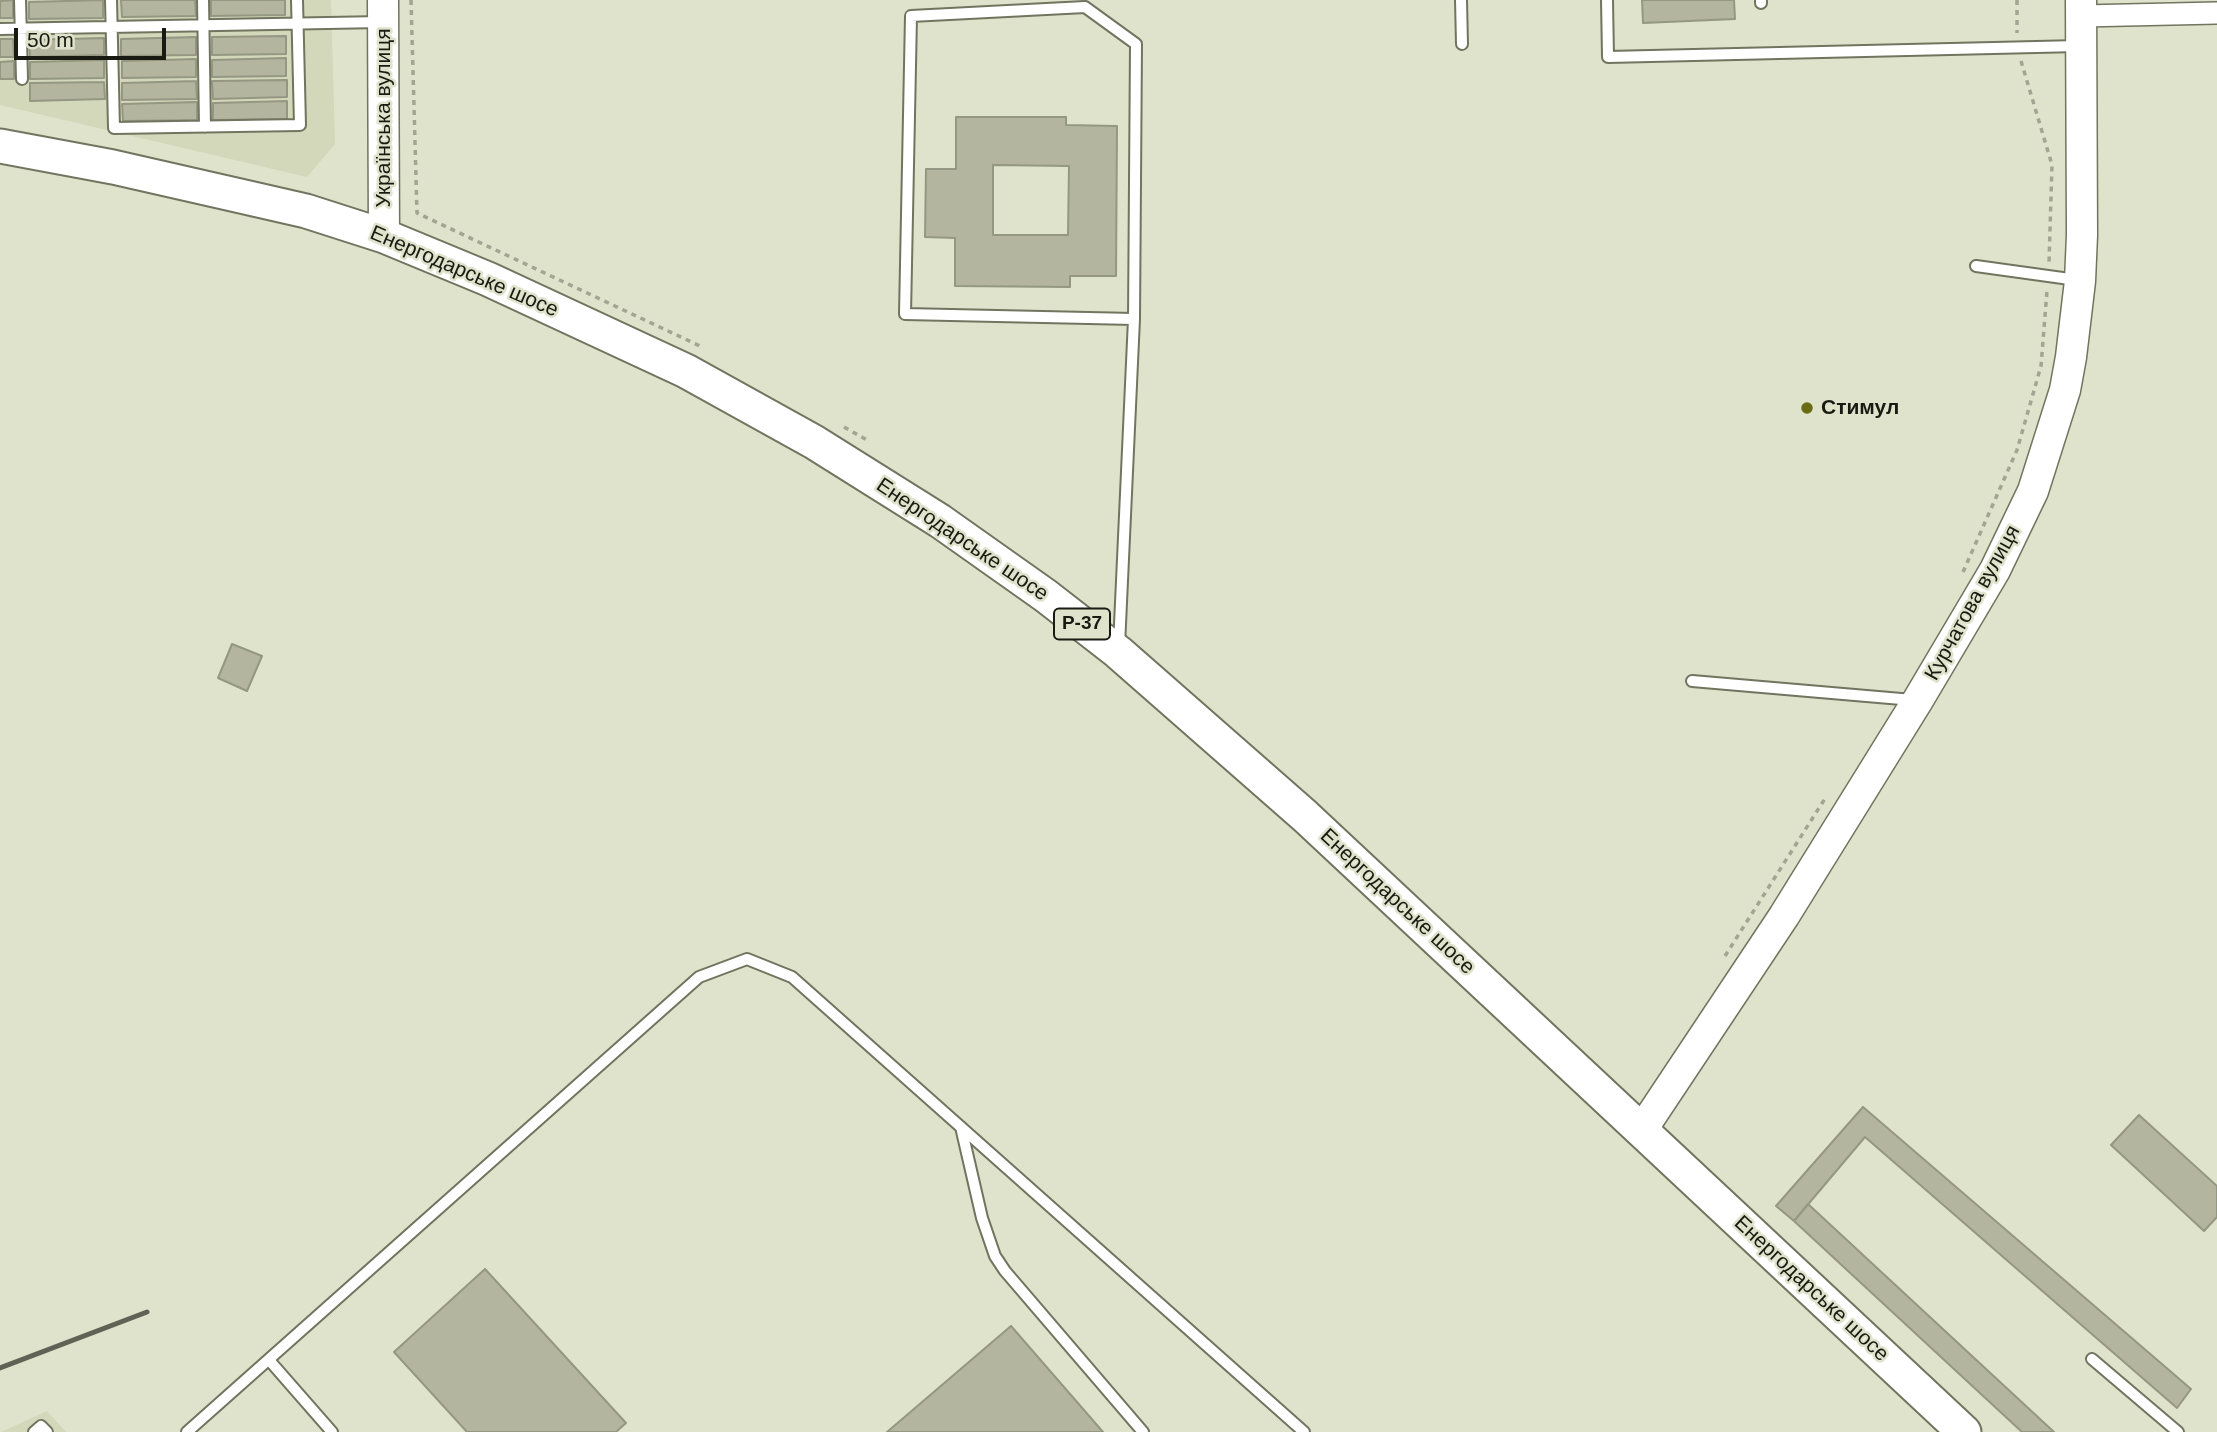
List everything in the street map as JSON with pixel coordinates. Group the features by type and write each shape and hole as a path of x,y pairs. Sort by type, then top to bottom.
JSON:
{"main road":[{"name":"Енергодарське шосе","path":"0,146 113,167 306,211 384,236 488,279 685,371 814,442 940,521 1046,596 1118,652 1305,816 1964,1432"}],"street":[{"path":"2081,8 2217,13"},
{"name":"Курчатова вулиця","path":"1641,1131 1784,916 1918,700 1995,570 2033,491 2065,390 2080,281 2081,8"},
{"name":"Українська вулиця","path":"383,11 384,236"}],"lane":[{"path":"20,0 22,79"},
{"path":"111,0 114,128 300,125 297,0"},
{"path":"203,0 205,127"},
{"path":"1461,0 1462,44"},
{"path":"1607,0 1608,57 2082,46"},
{"path":"1118,652 1134,319 1136,44 1086,7 911,16 905,314 1134,319"},
{"path":"0,29 298,25 383,11"},
{"path":"1976,266 2080,281"},
{"path":"1692,681 1888,700 1918,700"},
{"path":"187,1432 699,977 747,959 792,977 1304,1432"},
{"path":"961,1127 984,1225 995,1256 1143,1432"},
{"path":"2092,1359 2178,1432"},
{"path":"269,1360 332,1432"},
{"path":"34,1432 41,1426 47,1432"}],"path":[{"path":"411,0 416,213 686,338 710,352"},
{"path":"1961,578 2017,450 2041,366 2052,165 2017,48 2017,0"},
{"path":"843,426 867,440"},
{"path":"1719,966 1829,792"}],"shaded area":[{"path":"0,0 331,0 335,144 307,177 0,105"},
{"path":"47,1411 66,1432 1,1432"}],"building":[{"path":"13,0 13,18 0,18 0,1"},
{"path":"103,0 103,18 29,19 29,2"},
{"path":"121,0 195,0 196,16 122,17"},
{"path":"211,0 285,0 285,15 211,16"},
{"path":"1642,0 1734,0 1735,19 1643,23"},
{"path":"286,36 286,54 212,55 212,37"},
{"path":"196,37 196,55 121,56 121,39"},
{"path":"104,38 104,55 30,57 29,40"},
{"path":"0,39 13,39 14,57 0,57"},
{"path":"286,58 286,76 212,77 212,60"},
{"path":"196,59 196,77 122,78 122,61"},
{"path":"104,60 104,78 30,79 30,62"},
{"path":"14,61 14,79 0,79 0,62"},
{"path":"287,80 287,97 213,99 212,81"},
{"path":"196,81 197,99 122,100 122,83"},
{"path":"104,82 105,99 30,101 30,83"},
{"path":"287,101 287,119 213,120 213,103"},
{"path":"197,102 197,120 123,121 122,104"},
{"path":"956,117 1066,117 1066,125 1117,126 1116,276 1070,276 1070,287 955,286 955,238 925,237 926,169 956,169","holes":["993,165 1069,166 1068,235 993,235"]},
{"path":"232,644 262,656 247,691 218,678"},
{"path":"1863,1107 2191,1389 2177,1408 1865,1137 1794,1221 1776,1206"},
{"path":"2139,1115 2217,1186 2217,1217 2204,1231 2111,1145"},
{"path":"1808,1204 2054,1432 2022,1432 1794,1221"},
{"path":"485,1269 626,1423 616,1432 467,1432 394,1352"},
{"path":"1011,1326 1103,1432 887,1432"}],"railway":[{"path":"0,1368 147,1312"}],"place":[{"name":"Стимул","path":"1807,408"}]}
